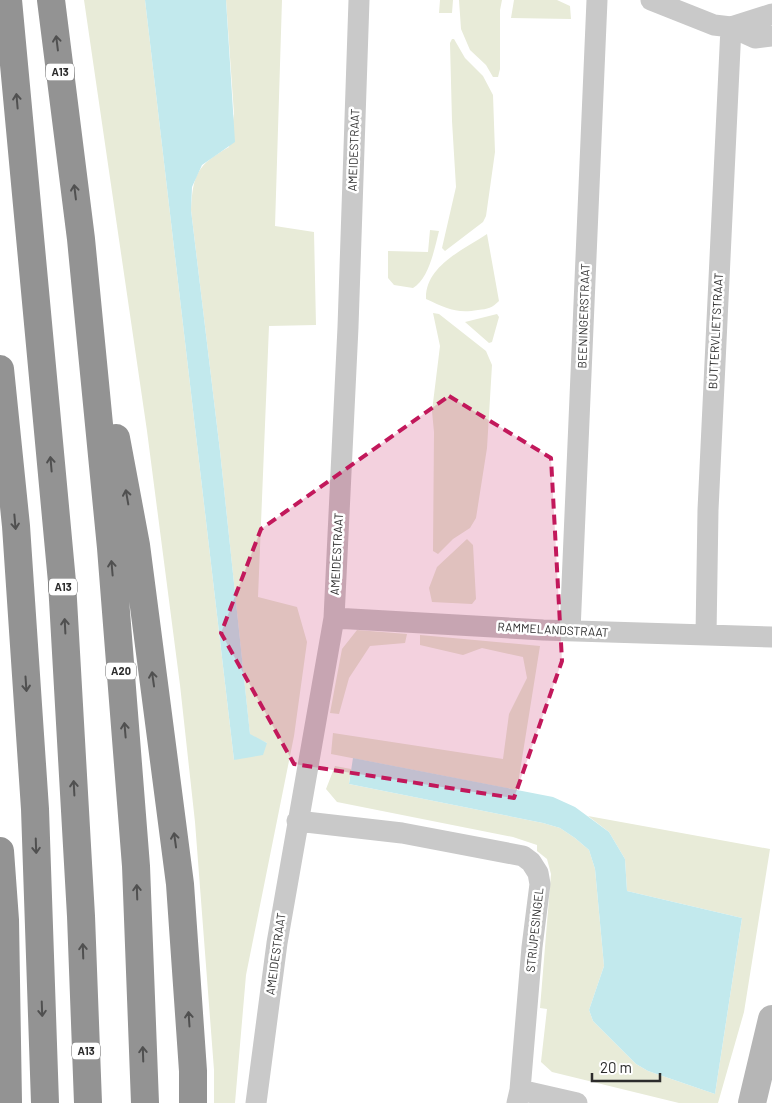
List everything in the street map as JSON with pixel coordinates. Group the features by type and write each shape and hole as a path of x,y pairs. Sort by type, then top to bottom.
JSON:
{"highway":[{"name":"A13","path":"8,0 62,582 81,916 88,1103"},
{"name":"A13","path":"51,0 81,239 136,545 176,854 181,893 193,1071 193,1103"},
{"name":"A20","path":"81,239 111,548 136,866 145,1103"},
{"path":"0,369 16,526 35,809 45,1103"},
{"path":"0,851 4,920 8,1103"}],"street":[{"name":"AMEIDESTRAAT","path":"256,1103 277,943 334,618 348,327 359,0"},
{"name":"BEENINGERSTRAAT","path":"570,631 597,0"},
{"path":"651,0 714,25 731,27 754,38 772,36"},
{"path":"731,27 772,14"},
{"name":"BUTTERVLIETSTRAAT","path":"706,635 708,510 731,27"},
{"name":"RAMMELANDSTRAAT","path":"334,618 570,631 772,638"},
{"name":"STRIJPESINGEL","path":"297,821 402,834 523,856 531,862 538,872 540,884 518,1097 577,1103"},
{"path":"752,1103 772,1020"}],"highlighted area":[{"path":"449,396 551,458 562,661 514,798 294,764 221,633 261,529"}],"green space":[{"path":"84,0 145,0 234,760 267,743 250,735 220,451 191,210 195,179 203,165 229,147 234,114 226,0 282,0 275,226 314,232 316,325 269,326 258,597 297,607 307,642 294,736 246,975 235,1103 214,1103 214,1070 195,822 180,685 147,431"},
{"path":"440,0 453,0 452,13 439,13"},
{"path":"459,0 502,0 500,10 500,69 498,77 493,77 486,65 470,50 461,29"},
{"path":"514,0 557,0 570,6 571,19 511,18"},
{"path":"454,39 465,58 483,76 493,95 495,152 486,216 483,222 445,251 442,248 456,187 452,121 450,43"},
{"path":"430,230 439,231 431,262 423,278 413,288 394,285 388,278 388,251 428,252"},
{"path":"487,234 499,301 487,309 457,311 426,299 427,287 439,268 447,260"},
{"path":"433,313 439,314 486,351 492,365 487,448 476,518 470,528 453,539 438,554 433,551 434,432 432,411 440,346"},
{"path":"497,314 499,317 492,342 489,343 465,322"},
{"path":"467,539 473,545 476,599 472,604 432,602 429,588 437,567"},
{"path":"357,630 407,634 405,643 370,646 349,678 339,714 330,713 342,649"},
{"path":"420,635 540,646 517,790 331,754 333,733 503,759 509,714 527,678 523,657 482,648 463,655 420,645"},
{"path":"335,766 351,769 349,784 543,823 560,828 589,850 595,869 604,966 589,1010 593,1021 636,1064 648,1071 715,1094 742,918 627,891 625,859 609,832 588,816 770,849 744,1012 718,1103 679,1103 552,1072 541,1062 547,1009 540,1008 551,874 547,859 537,851 537,845 513,837 337,802 326,789"}],"water":[{"path":"145,0 226,0 235,142 202,165 192,187 191,210 220,451 250,734 267,743 263,755 234,760"},
{"path":"353,758 553,797 575,807 609,832 625,859 627,891 742,918 715,1094 648,1071 636,1064 593,1021 589,1010 604,966 595,869 589,850 560,828 543,823 349,784"}]}
